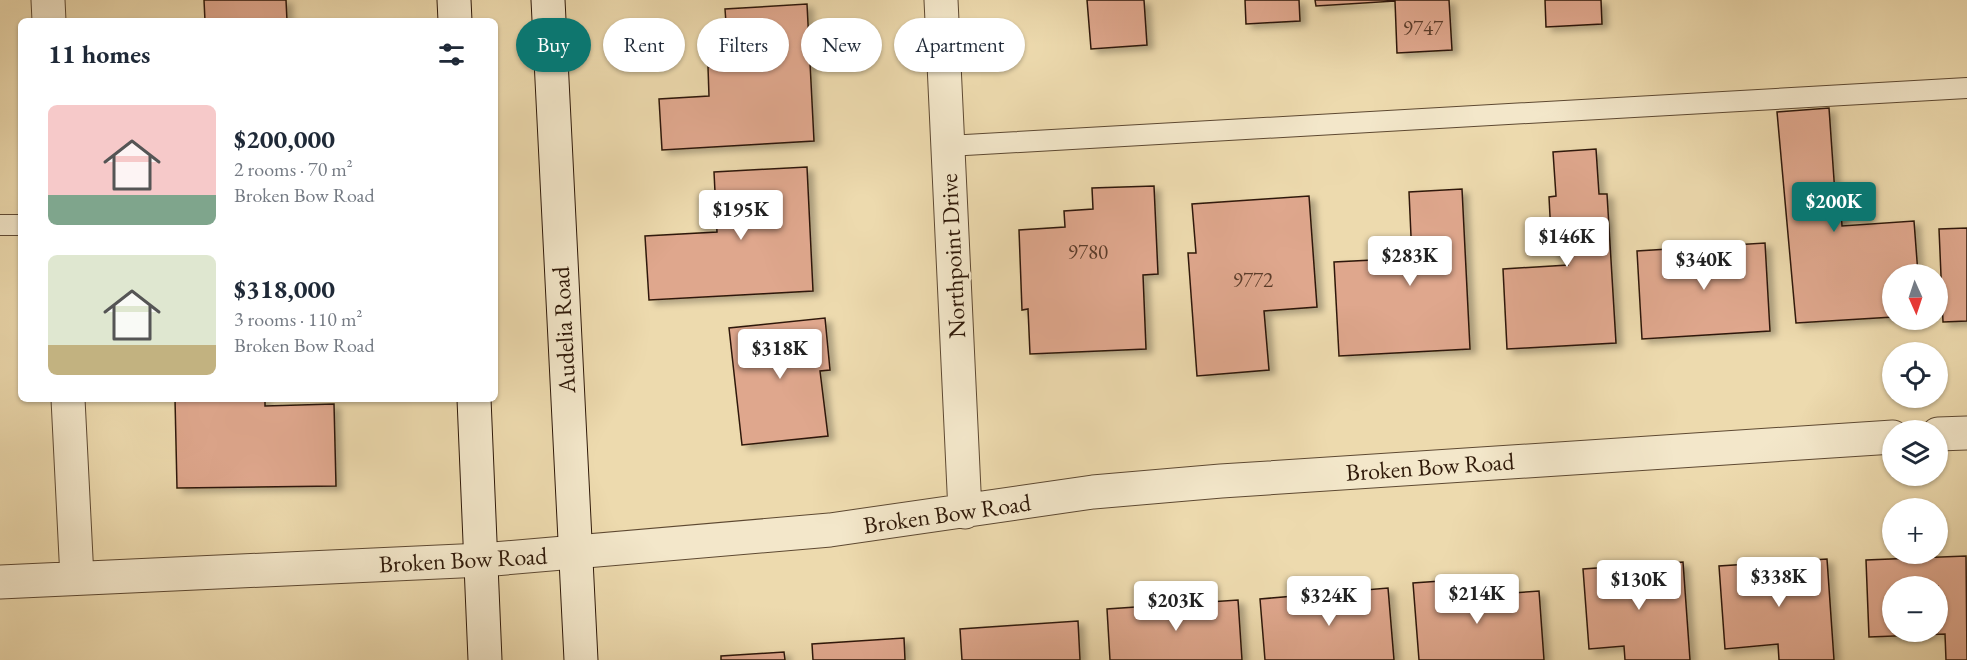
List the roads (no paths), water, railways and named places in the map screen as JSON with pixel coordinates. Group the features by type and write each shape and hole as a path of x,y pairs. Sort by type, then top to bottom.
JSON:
{"street":[{"path":"48,0 49,18"},
{"path":"454,0 455,18"},
{"name":"Audelia Road","path":"548,0 580,660"},
{"name":"Northpoint Drive","path":"941,0 965,512"},
{"path":"68,402 78,578"},
{"path":"474,402 485,660"},
{"path":"1948,434 1967,433"},
{"name":"Broken Bow Road","path":"0,582 482,560 830,530 1093,492 1221,481 1882,438"}],"lane":[{"path":"948,146 1967,88"},
{"path":"0,225 18,225"}]}
